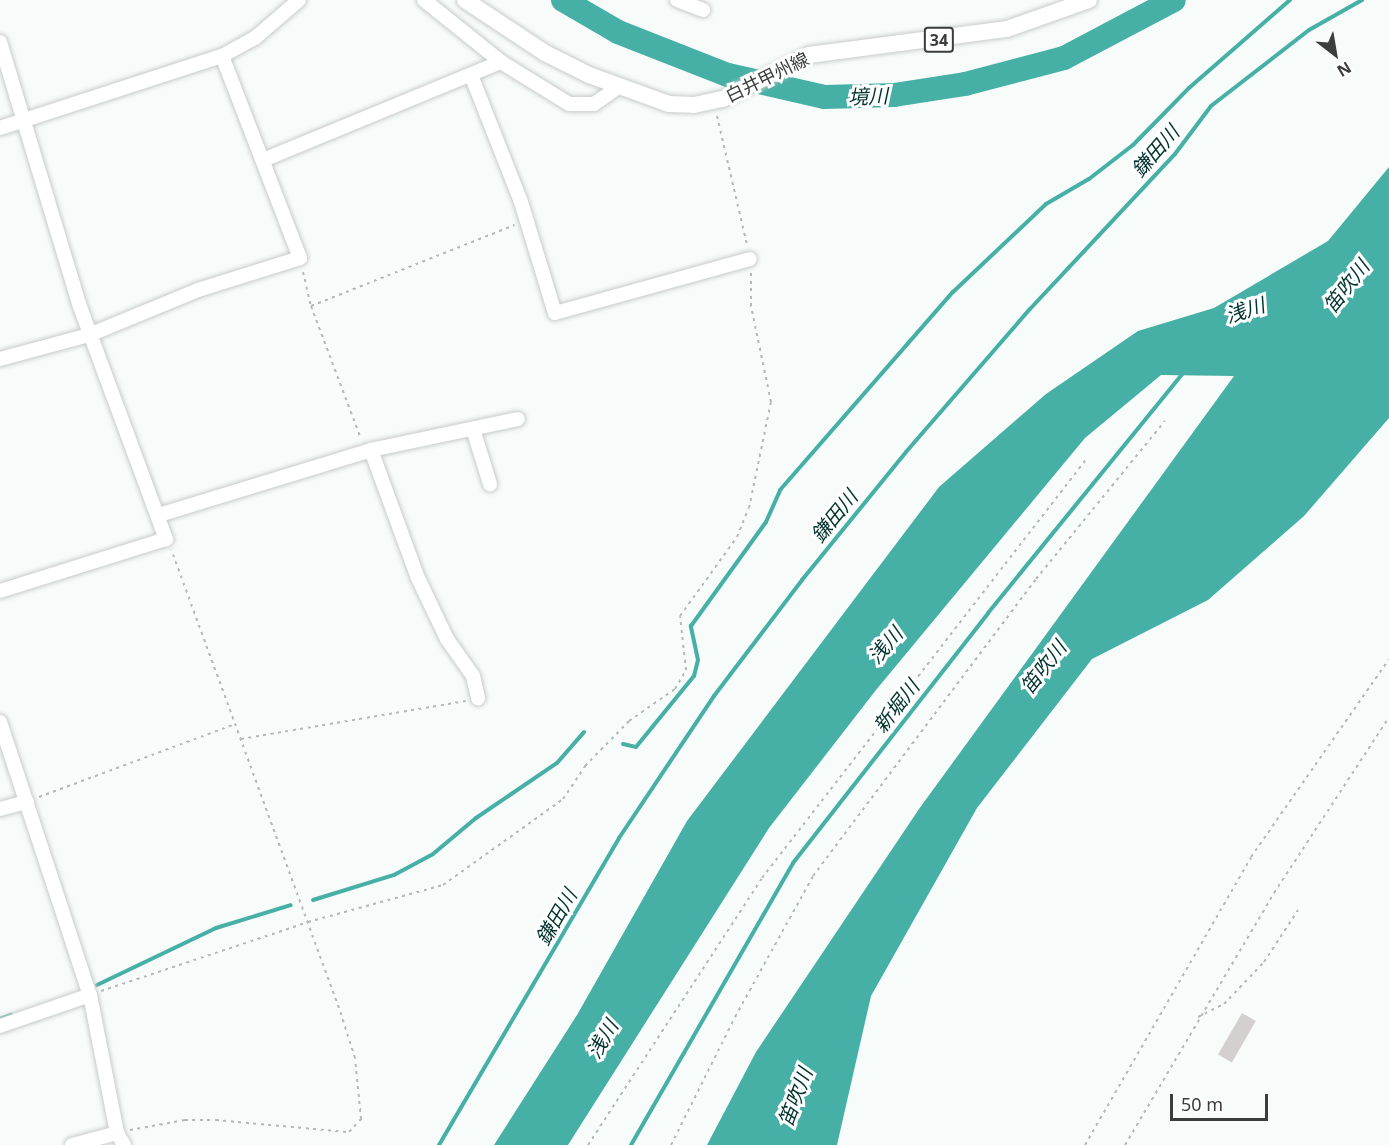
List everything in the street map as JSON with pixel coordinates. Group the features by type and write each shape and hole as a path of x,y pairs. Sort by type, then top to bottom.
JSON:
{"main road":[{"name":"白井甲州線","path":"465,0 545,53 618,87 669,104 717,101 786,64 840,49 909,44 997,31 1054,14 1089,0"}],"street":[{"path":"0,128 222,56 255,38 299,0"},
{"path":"424,0 501,62 569,104 594,104 618,87"},
{"path":"677,0 703,10"},
{"path":"1054,14 1070,0"},
{"path":"0,42 22,121 89,335 159,515 166,539 0,591"},
{"path":"0,359 89,335 198,290 300,258 222,56"},
{"path":"263,160 501,62"},
{"path":"471,75 526,220 555,313 750,259"},
{"path":"159,515 371,450 518,419"},
{"path":"473,429 490,484"},
{"path":"371,450 417,576 447,639 473,676 478,699"},
{"path":"0,722 90,995 120,1139 72,1145"},
{"path":"0,809 27,802"},
{"path":"0,1026 90,995"}],"path":[{"path":"90,995 308,922 443,885 488,849 535,820 563,799 585,766 629,721 675,689 686,670 680,616 737,537 748,508 771,402 752,306 750,259 717,101"},
{"path":"311,306 526,220"},
{"path":"300,258 311,306 362,441 371,450"},
{"path":"671,1145 735,1017 813,876 1036,579 1165,421"},
{"path":"588,1145 762,878 1088,457"},
{"path":"120,1139 195,1120 349,1132 361,1119 355,1058 308,922 166,539"},
{"path":"1084,1145 1251,857 1389,659"},
{"path":"241,739 478,699"},
{"path":"1125,1145 1198,1017 1389,717"},
{"path":"27,802 235,724"},
{"path":"1198,1017 1224,1004 1264,962 1299,910"}],"water":[{"path":"1389,167 1389,418 1304,516 1208,600 1092,659 977,808 871,996 837,1145 707,1145 756,1052 919,809 1234,376 1161,375 1085,438 876,690 769,828 568,1145 494,1145 577,1015 687,821 939,487 1046,394 1138,331 1214,308 1328,241"}],"building":[{"path":"1242,1013 1256,1021 1232,1063 1218,1055"}],"waterway":[{"name":"境川","path":"563,0 618,32 728,75 825,97 894,95 965,84 1064,58 1174,0"},
{"path":"623,744 636,747 694,676 698,660 691,626 766,522 780,490 953,292 1046,204 1089,179 1133,145 1189,88 1290,0"},
{"name":"鎌田川","path":"439,1145 619,838 714,696 802,580 906,452 1030,309 1175,154 1211,106 1309,30 1362,0"},
{"name":"新堀川","path":"631,1145 793,863 988,613 1184,372"},
{"path":"313,900 394,875 433,854 476,818 557,763 584,732"},
{"path":"97,985 216,928 291,905"},
{"path":"0,1019 11,1015"}],"water label":[{"name":"笛吹川","path":"1346,286"},
{"name":"浅川","path":"1245,310"},
{"name":"浅川","path":"885,645"},
{"name":"笛吹川","path":"1043,667"},
{"name":"浅川","path":"602,1039"},
{"name":"笛吹川","path":"795,1097"}]}
